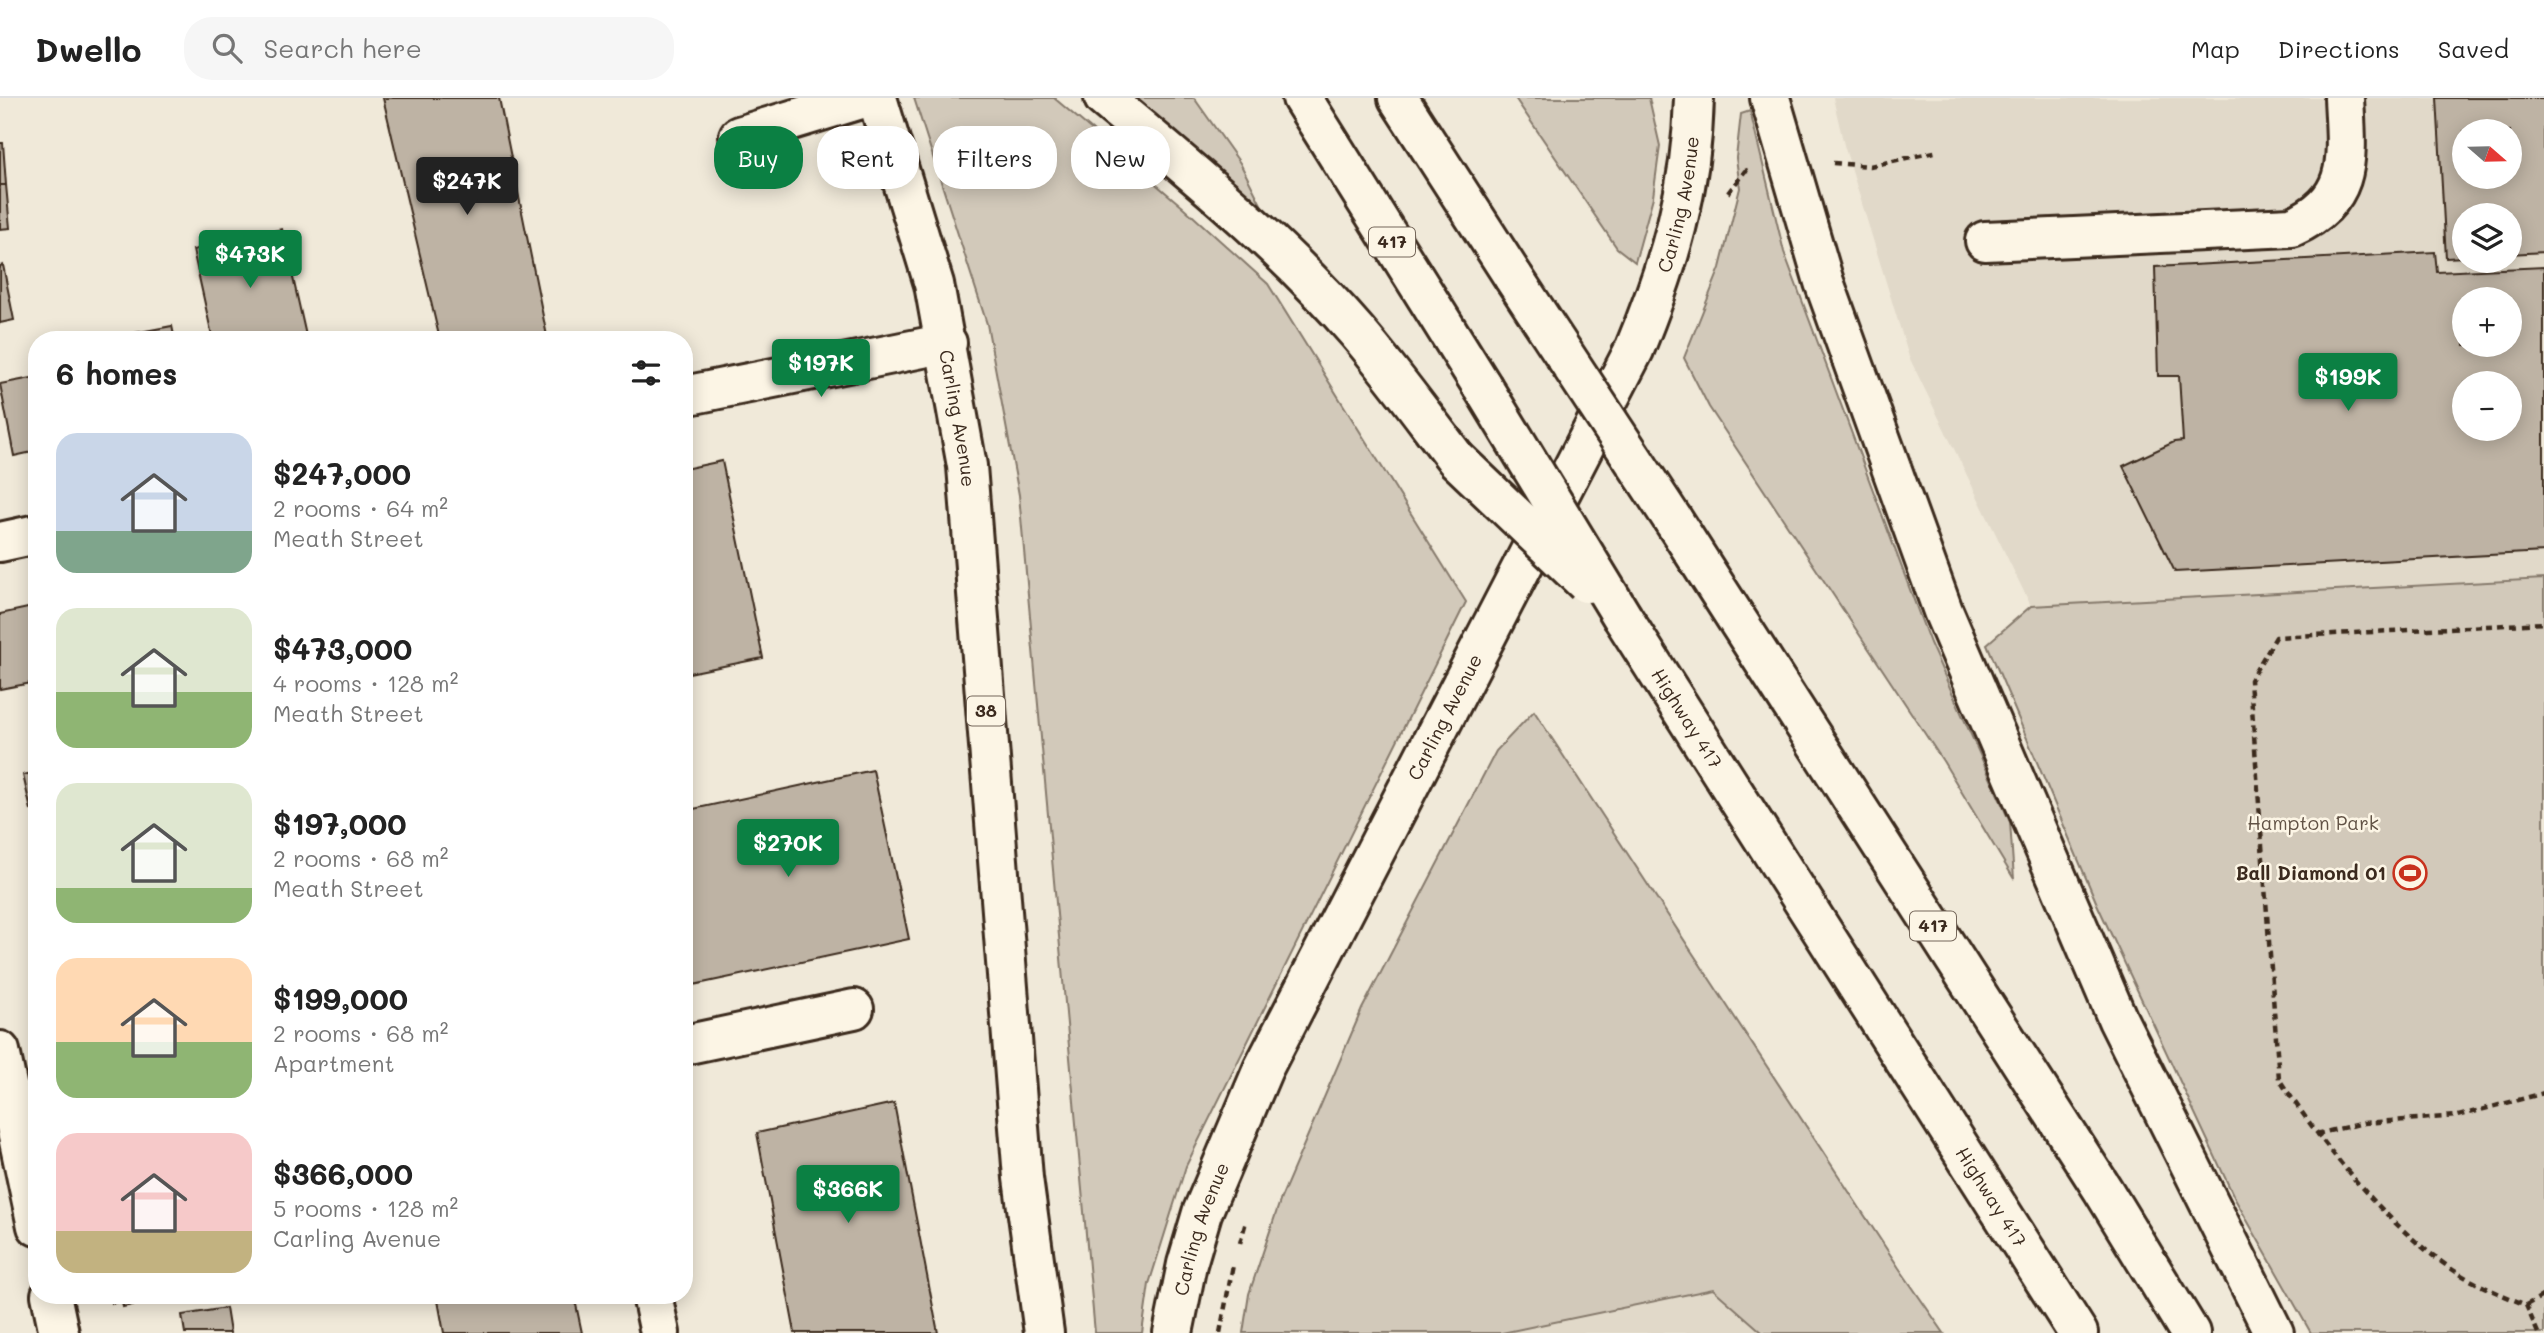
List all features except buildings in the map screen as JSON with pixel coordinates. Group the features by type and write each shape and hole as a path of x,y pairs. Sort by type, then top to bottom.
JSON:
{"main road":[{"path":"772,126 864,98"},
{"name":"Carling Avenue","path":"877,98 918,227 947,344 967,466 1023,1178 1044,1333"},
{"path":"1104,98 1254,226 1357,332 1456,459 1623,618"},
{"name":"Highway 417","path":"1302,98 1623,618 2078,1333"},
{"name":"417","path":"1398,98 1673,520 2096,1179 2190,1333"},
{"name":"Carling Avenue","path":"1173,1333 1187,1264 1202,1213 1263,1069 1634,350 1671,253 1692,153 1694,98"},
{"path":"1770,98 1824,282 1943,611 2118,1020 2274,1333"},
{"path":"1985,241 2291,227 2316,216 2333,199 2342,174 2346,145 2344,98"},
{"path":"693,394 947,344"},
{"path":"693,1043 854,1009"},
{"path":"0,1051 28,1183"},
{"path":"53,1304 59,1333"},
{"path":"654,1304 660,1333"}],"path":[{"path":"1821,162 1870,166 1939,151"},
{"path":"2538,1333 2526,1305 2483,1287 2455,1271 2400,1225 2316,1134 2278,1079 2250,680 2276,637 2544,623"},
{"path":"2316,1134 2364,1123 2458,1116 2544,1093"},
{"path":"1220,1333 1233,1267 1247,1220"},
{"path":"2526,1305 2544,1295"}],"shaded area":[{"path":"1833,98 2544,98 2544,579 2031,606 1909,357 1844,145"},
{"path":"1713,1289 1763,1333 1503,1333"}],"green space":[{"path":"914,98 1054,98 1087,126 1071,126 1071,189 1162,189 1268,284 1466,602 1186,1166 1149,1284 1142,1333 1095,1333 1019,495 987,324 943,189 1057,189 1057,126 933,126 933,157"},
{"path":"1129,98 1194,98 1240,163 1271,224 1170,134 1170,126 1161,126"},
{"path":"1515,98 1649,98 1660,146 1653,197 1635,262 1617,248"},
{"path":"1750,111 1784,252 1930,643 2010,822 2014,879 1943,761 1709,407 1684,358 1720,268 1740,188 1736,158 1741,114"},
{"name":"Hampton Park","path":"2544,579 2544,1333 2311,1333 2235,1199 2097,904 1987,644 2031,606"},
{"path":"1534,711 1944,1333 1763,1333 1713,1289 1502,1333 1243,1333 1249,1294 1281,1198 1362,1009 1496,751"}],"place":[{"name":"Ball Diamond 01","path":"2410,873"}]}
